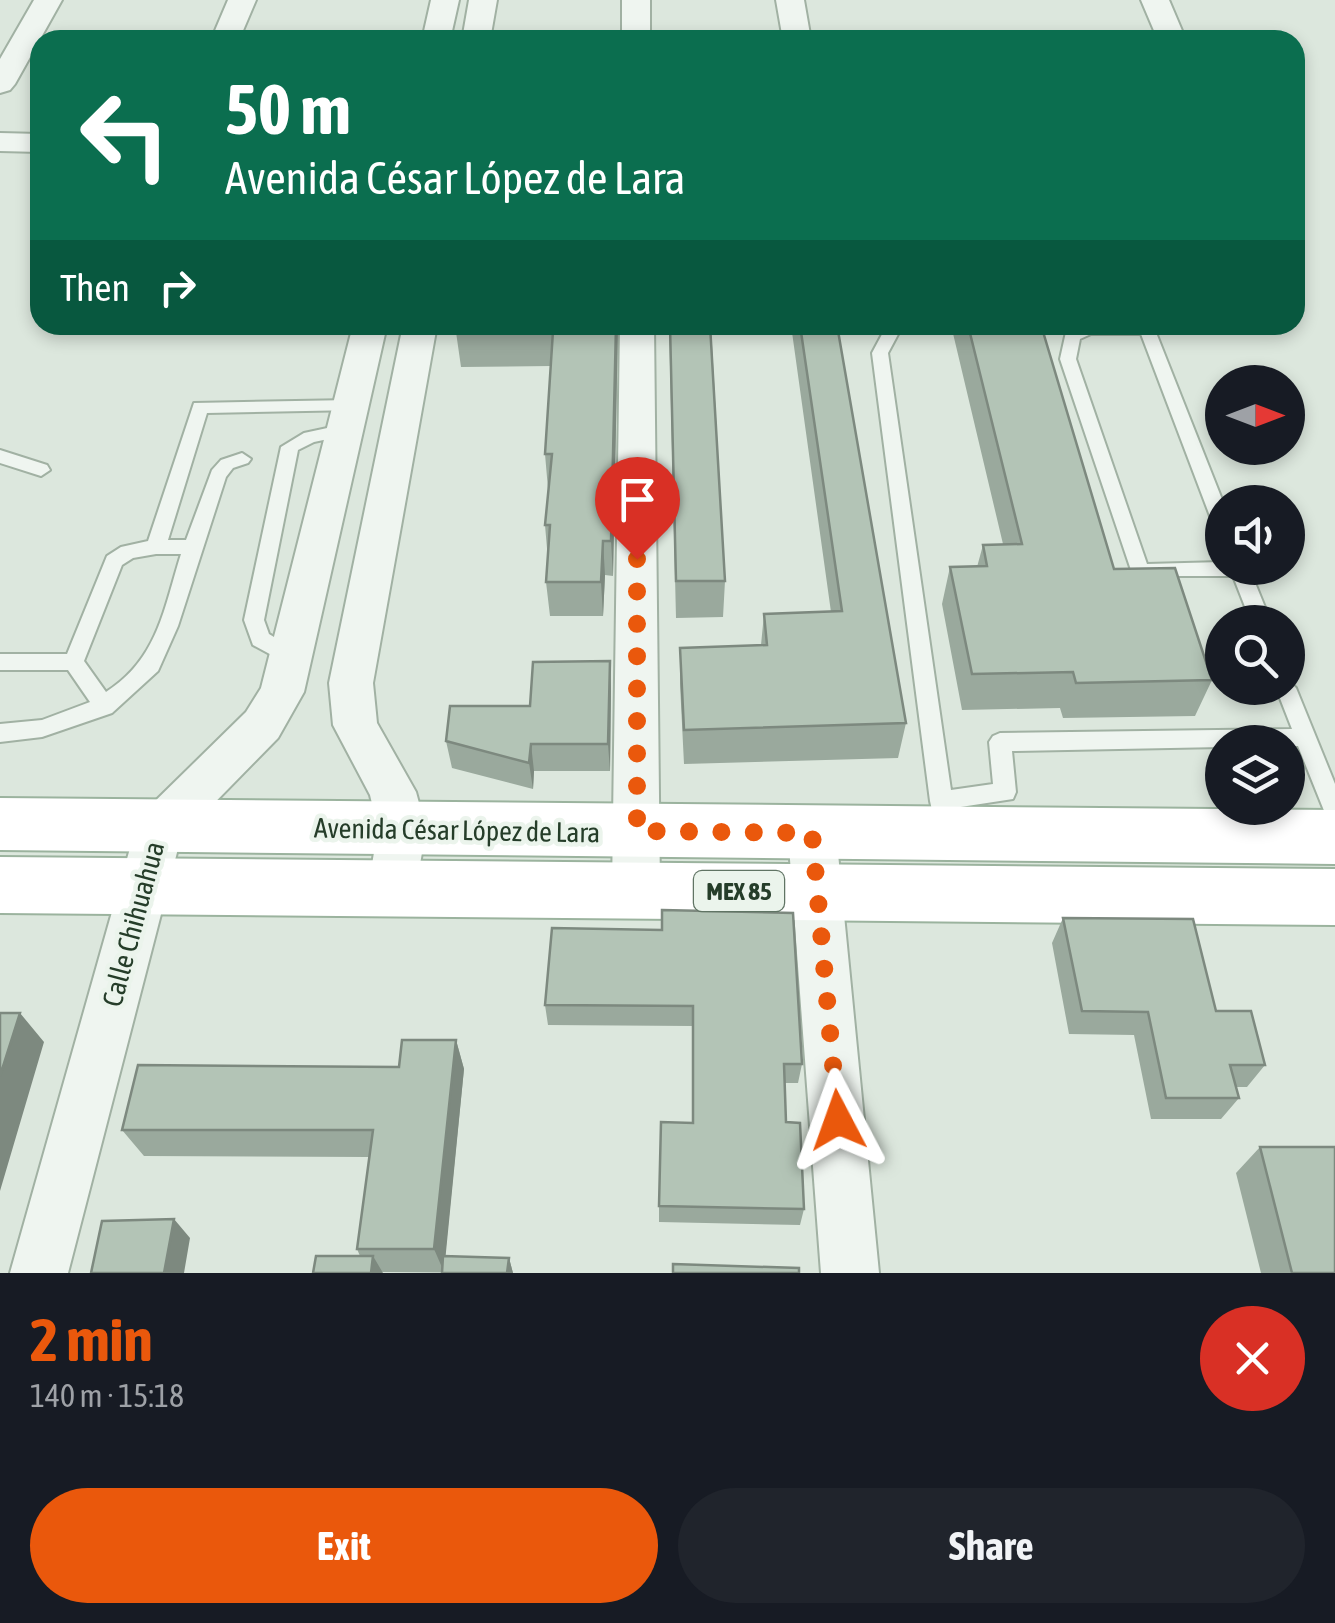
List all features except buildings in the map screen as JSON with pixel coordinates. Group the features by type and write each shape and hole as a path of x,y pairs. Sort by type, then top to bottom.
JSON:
{"main road":[{"name":"Avenida César López de Lara","path":"0,824 160,827 397,858"},
{"name":"Avenida César López de Lara","path":"0,885 142,886 397,858 816,862 948,843 1335,837"},
{"name":"Avenida César López de Lara","path":"948,843 1335,896"}],"street":[{"path":"31,30 48,0"},
{"path":"230,30 242,0"},
{"path":"438,30 445,0"},
{"path":"478,30 483,0"},
{"path":"636,0 636,30"},
{"path":"790,0 795,30"},
{"path":"1154,0 1168,30"},
{"path":"0,84 30,32"},
{"path":"0,142 30,143"},
{"name":"Calle Chihuahua","path":"39,1273 160,827 262,725 282,692 368,335"},
{"path":"397,858 393,792 356,724 351,683 418,335"},
{"path":"636,335 636,860"},
{"path":"293,659 355,661"},
{"path":"816,862 850,1273"}],"lane":[{"path":"889,335 880,353 948,843"},
{"path":"1074,335 1068,359 1140,570 1205,569"},
{"path":"1150,335 1207,485"},
{"path":"156,546 200,407 349,418"},
{"path":"0,456 42,470"},
{"path":"0,733 28,733 105,706 154,663 218,475 226,464 242,459"},
{"path":"74,662 114,561 128,552 156,546 193,547"},
{"path":"0,662 74,662"},
{"path":"74,662 105,706"},
{"path":"1305,738 1335,811"},
{"path":"948,843 1005,792 1000,742 1205,739"}],"route":[{"path":"637,559 637,831 812,833 838,1120"}]}
